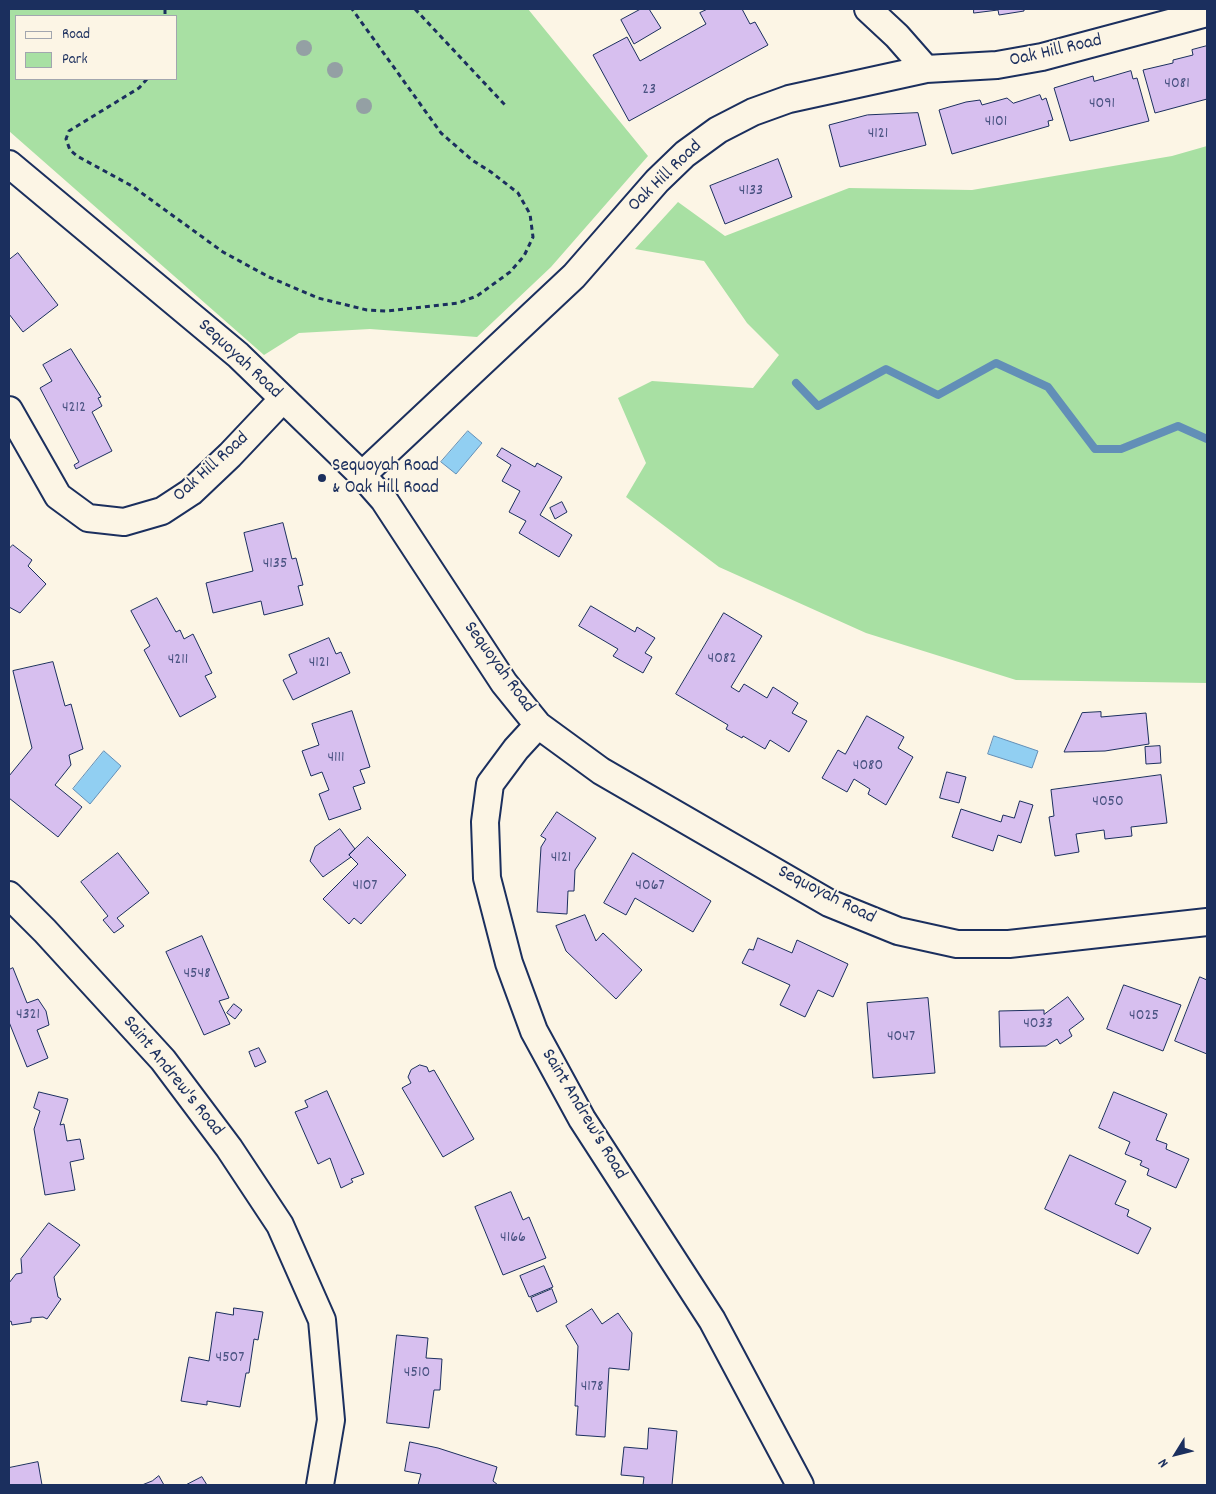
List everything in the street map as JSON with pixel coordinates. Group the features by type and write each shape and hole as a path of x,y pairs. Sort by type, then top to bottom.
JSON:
{"street":[{"path":"868,9 897,36 926,68"},
{"name":"Oak Hill Road","path":"362,475 574,276 657,181 685,154 718,130 753,112 789,99 926,68 996,65 1042,57 1207,13"},
{"name":"Sequoyah Road","path":"9,164 238,355 282,400 362,475 384,500 504,684 538,725 601,771 829,903 898,931 957,944 1009,944 1207,922"},
{"name":"Oak Hill Road","path":"9,410 58,496 88,518 124,522 162,511 191,492 230,455 282,400"},
{"name":"Saint Andrew's Road","path":"538,725 516,749 490,784 485,822 488,878 509,963 534,1031 582,1119 712,1320 800,1485"},
{"name":"Saint Andrew's Road","path":"9,895 45,931 163,1060 229,1148 280,1226 322,1320 331,1420 320,1485"}],"path":[{"path":"146,80 139,88 69,131 66,139 70,150 77,156 132,186 223,252 269,277 318,298 367,310 386,311 458,303 477,296 510,272 524,256 533,237 530,214 518,193 492,172 472,160 441,133 352,9"},
{"path":"415,9 505,105"}],"green space":[{"path":"9,9 528,9 648,156 551,267 477,337 370,329 299,333 264,355 9,131"},
{"path":"1207,146 1207,683 1016,680 866,633 719,567 626,497 646,463 618,398 652,381 753,388 779,355 747,323 704,261 635,249 678,202 725,236 849,188 972,190 1172,156"}],"water":[{"path":"468,431 482,443 456,474 441,462"},
{"path":"994,736 1038,751 1032,768 988,754"},
{"path":"104,751 121,766 90,804 73,789"}],"building":[{"path":"641,9 649,9 661,28 634,44 621,20"},
{"path":"708,9 742,9 750,24 755,22 768,45 629,121 593,55 627,37 640,61 706,24 700,13"},
{"path":"974,9 1024,9 1024,11 999,15 998,10 974,13"},
{"path":"1207,46 1207,99 1155,113 1143,70 1173,63 1173,60 1193,55 1192,50"},
{"path":"1131,71 1133,79 1137,78 1149,121 1070,141 1054,88 1093,76 1094,81"},
{"path":"1040,95 1042,100 1046,98 1053,120 1048,121 1049,126 952,154 939,110 980,100 982,105 1007,98 1013,103"},
{"path":"918,113 926,145 840,167 829,125 867,115"},
{"path":"778,159 792,197 725,224 710,186"},
{"path":"18,253 58,305 23,332 9,314 9,260"},
{"path":"71,349 101,397 98,398 102,406 92,412 112,451 76,469 74,465 79,462 40,388 52,381 43,365"},
{"path":"502,448 535,467 537,463 562,477 540,515 572,535 559,557 519,533 526,521 509,512 520,491 502,481 511,465 497,456"},
{"path":"562,502 567,512 555,519 550,508"},
{"path":"283,523 292,559 296,558 303,585 298,586 303,605 264,615 261,601 213,613 206,583 253,571 244,533"},
{"path":"13,545 32,560 28,566 46,584 20,613 9,607 9,549"},
{"path":"157,598 176,632 180,630 184,639 193,634 212,673 205,676 216,697 180,717 144,650 150,646 131,611"},
{"path":"591,606 635,632 637,627 655,638 645,653 652,657 643,673 613,656 618,649 579,626"},
{"path":"724,613 762,636 731,687 739,692 744,684 767,698 773,687 798,703 792,713 807,721 789,752 770,740 765,749 743,736 742,738 726,729 728,725 676,694"},
{"path":"329,638 336,654 341,652 350,673 293,700 283,680 297,673 289,655"},
{"path":"53,662 65,706 71,704 83,749 69,755 71,765 55,785 82,807 58,837 9,798 9,776 32,748 13,671"},
{"path":"352,711 370,767 360,770 365,783 353,787 361,809 329,820 319,794 329,790 322,772 311,776 302,751 319,745 312,724"},
{"path":"1101,712 1101,717 1146,713 1149,744 1105,751 1064,752 1082,713"},
{"path":"867,716 904,737 898,748 913,757 886,805 868,794 870,789 854,779 847,792 822,778 838,750 845,754"},
{"path":"1160,746 1161,763 1146,764 1145,747"},
{"path":"947,772 966,777 959,803 940,798"},
{"path":"1161,775 1167,823 1131,827 1132,836 1105,839 1104,830 1076,834 1079,852 1055,856 1049,817 1054,816 1051,790"},
{"path":"1020,801 1033,805 1021,843 998,835 993,851 952,837 961,809 1001,822 1003,815 1014,818"},
{"path":"557,812 596,838 575,870 574,891 568,891 567,914 537,912 541,847 546,839 541,836"},
{"path":"340,829 355,849 349,855 351,857 323,877 310,861 315,847"},
{"path":"368,837 406,875 361,924 354,918 349,924 323,899 358,864 349,855"},
{"path":"118,853 149,893 117,918 124,926 114,933 103,920 108,916 81,882"},
{"path":"633,853 711,901 693,932 635,898 626,915 604,903"},
{"path":"585,915 596,941 603,933 642,970 616,999 566,951 556,926"},
{"path":"202,936 229,998 219,1001 230,1024 204,1035 166,952"},
{"path":"758,938 792,953 797,940 848,964 833,997 818,990 805,1017 780,1005 790,985 742,963 749,949 753,950"},
{"path":"13,968 27,1003 38,999 46,1011 49,1025 37,1030 48,1058 27,1067 9,1022 9,970"},
{"path":"1200,977 1207,980 1207,1054 1175,1041"},
{"path":"1124,985 1181,1005 1163,1051 1107,1029"},
{"path":"1068,997 1084,1019 1069,1030 1072,1036 1060,1044 1057,1039 1046,1046 1000,1047 999,1011 1044,1010 1044,1014"},
{"path":"928,998 935,1073 873,1078 867,1003"},
{"path":"234,1004 242,1010 235,1019 227,1013"},
{"path":"259,1048 266,1062 255,1067 249,1052"},
{"path":"420,1065 427,1067 429,1072 434,1070 474,1139 443,1157 402,1088 411,1083 408,1077 411,1070"},
{"path":"327,1091 364,1174 351,1179 353,1182 341,1188 330,1158 318,1164 295,1112 308,1107 305,1101"},
{"path":"39,1092 68,1099 60,1125 64,1124 67,1141 80,1139 84,1159 70,1162 75,1190 45,1195 34,1129 40,1111 34,1108"},
{"path":"1114,1092 1167,1114 1156,1140 1167,1144 1166,1149 1189,1159 1176,1188 1147,1175 1149,1169 1140,1165 1142,1161 1125,1154 1130,1142 1099,1128"},
{"path":"1070,1155 1126,1181 1115,1204 1129,1210 1127,1216 1151,1228 1138,1254 1045,1209"},
{"path":"511,1192 523,1220 529,1217 546,1258 503,1275 475,1207"},
{"path":"49,1223 80,1245 54,1277 58,1297 61,1299 47,1319 43,1317 31,1318 31,1322 12,1325 11,1321 9,1322 9,1283 16,1274 22,1273 21,1259"},
{"path":"544,1266 553,1287 529,1297 520,1276"},
{"path":"552,1289 557,1302 537,1312 531,1298"},
{"path":"234,1308 263,1312 258,1340 254,1339 249,1373 246,1373 240,1407 207,1401 207,1405 181,1401 189,1357 209,1361 216,1312 233,1315"},
{"path":"592,1309 602,1324 618,1313 632,1333 629,1370 609,1368 605,1437 576,1435 578,1406 575,1406 578,1346 566,1326"},
{"path":"397,1335 428,1338 426,1358 442,1359 440,1390 434,1390 429,1428 387,1423"},
{"path":"649,1428 677,1431 672,1485 643,1485 644,1477 621,1475 624,1447 647,1449"},
{"path":"410,1442 438,1448 497,1467 493,1481 498,1485 418,1485 421,1474 405,1471"},
{"path":"38,1462 42,1485 9,1485 9,1468"},
{"path":"159,1476 164,1485 142,1485 152,1481"},
{"path":"202,1477 207,1485 186,1485"}],"waterway":[{"path":"796,383 818,406 886,369 938,395 996,363 1048,387 1095,449 1121,449 1178,426 1207,439"}],"place":[{"name":"Sequoyah Road & Oak Hill Road","path":"322,478"}]}
